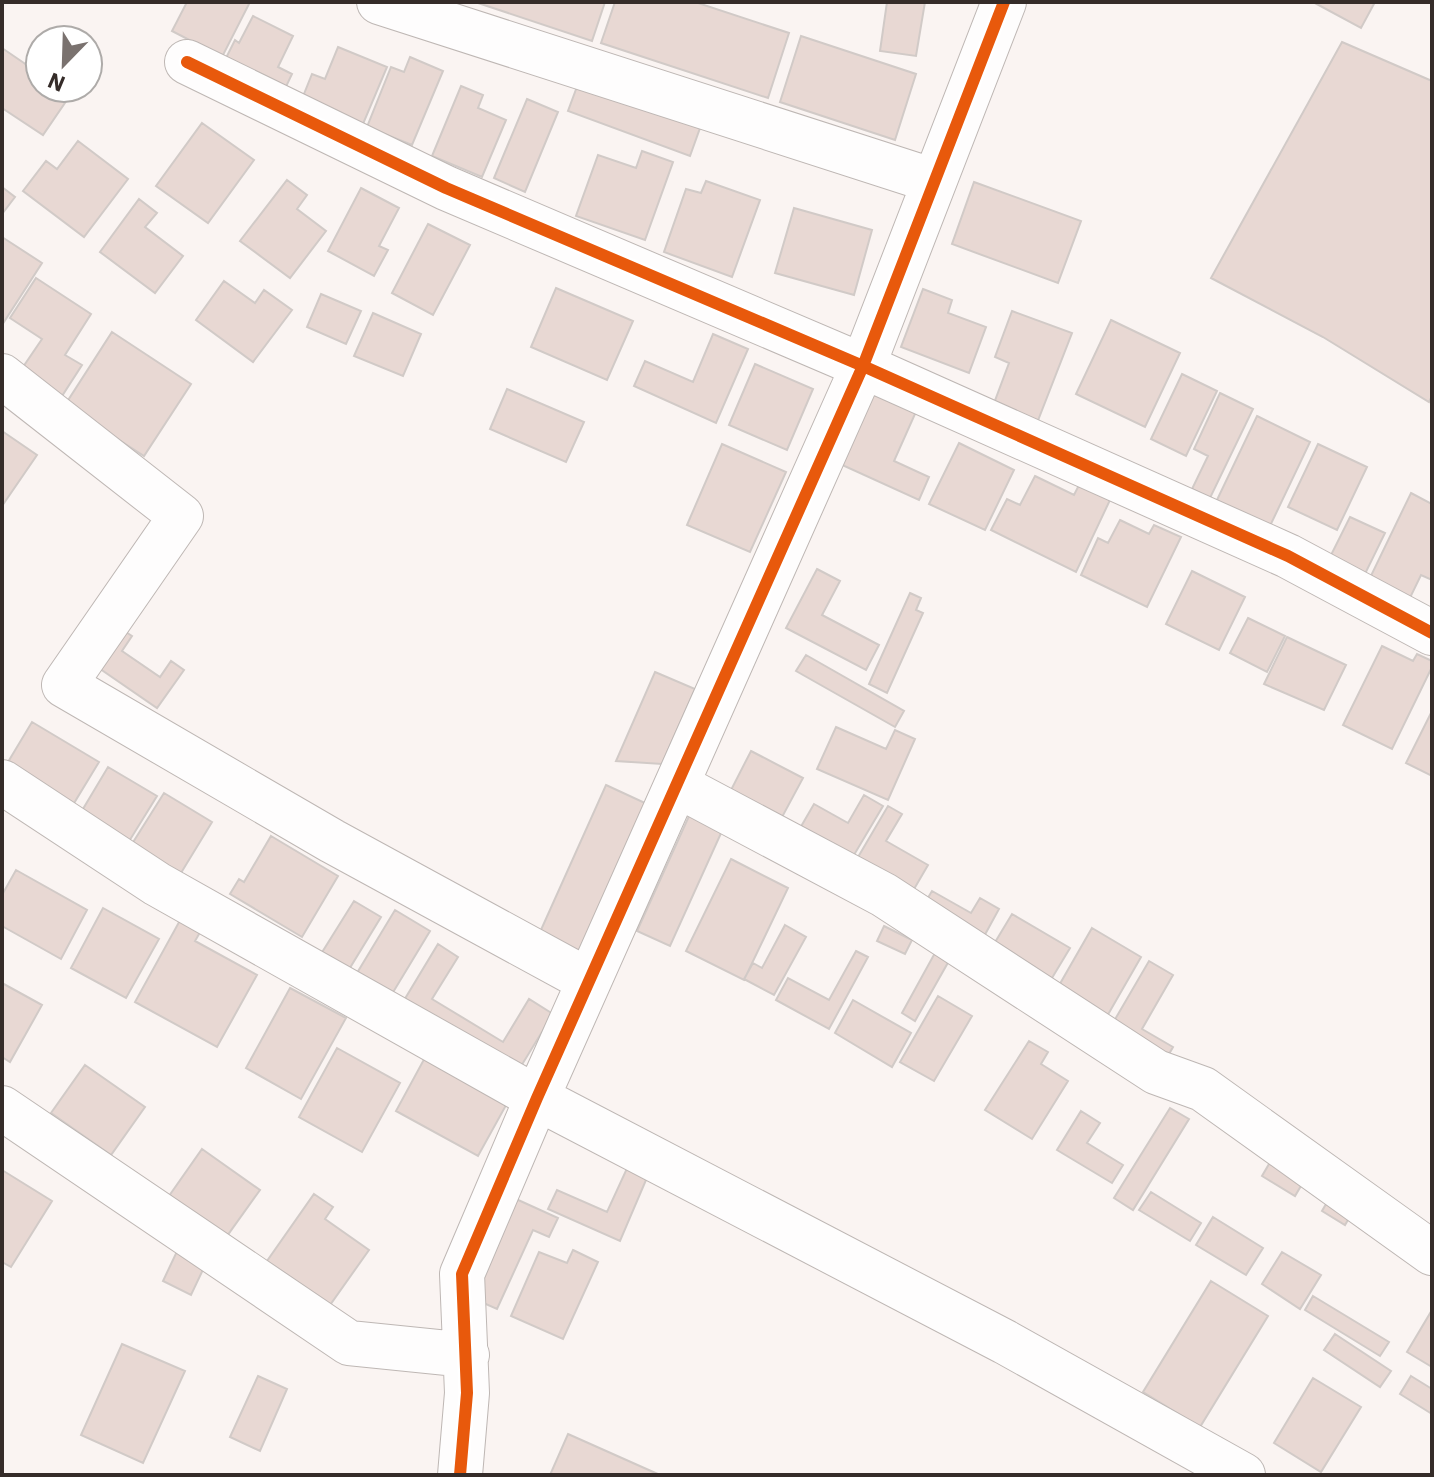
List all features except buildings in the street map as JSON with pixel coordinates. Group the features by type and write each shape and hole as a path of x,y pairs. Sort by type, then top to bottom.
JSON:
{"street":[{"path":"379,2 934,181"},
{"path":"460,1475 467,1393 462,1274 537,1098 863,366 1004,2"},
{"path":"187,62 446,188 863,366 1288,556 1432,633"},
{"path":"2,376 181,516 64,685 332,841 589,981"},
{"path":"2,782 157,884 537,1098 1005,1342 1243,1475"},
{"path":"677,785 884,895 1156,1072 1203,1089 1432,1253"},
{"path":"2,1108 349,1343 467,1355"}],"cycle path":[{"path":"460,1475 467,1393 462,1274 537,1098 863,366 1004,2"},
{"path":"187,62 446,188 863,366 1288,556 1432,633"}]}
